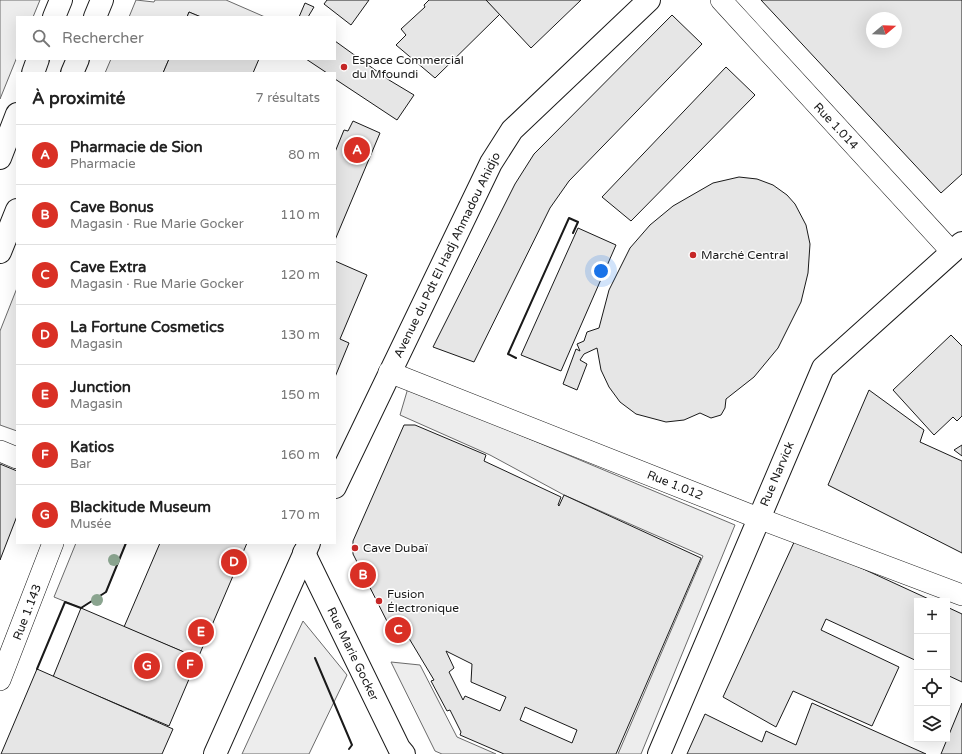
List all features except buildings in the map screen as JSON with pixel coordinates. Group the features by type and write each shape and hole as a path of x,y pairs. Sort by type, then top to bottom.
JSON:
{"main road":[{"path":"54,16 61,0"},
{"path":"95,16 102,0"},
{"name":"Avenue du Pdt El Hadj Ahmadou Ahidjo","path":"336,485 389,372 491,163 512,130 649,0"},
{"path":"33,72 38,60"},
{"path":"72,72 78,60"},
{"path":"0,158 16,117"},
{"path":"0,252 16,212"},
{"name":"Rue Narvick","path":"659,754 823,368 957,247"},
{"path":"215,754 307,548"},
{"name":"Rue Marie Gocker","path":"307,548 399,748 404,754"}],"street":[{"name":"Rue 1.014","path":"721,0 957,247"},
{"name":"Rue 1.012","path":"389,372 758,518 962,595"},
{"path":"0,450 16,458"},
{"name":"Rue 1.143","path":"0,680 53,544"}],"shaded area":[{"path":"0,0 40,0 33,16 16,16 16,59 0,99"},
{"path":"136,0 154,2 155,0 226,0 263,16 199,16 189,12 187,16 129,16"},
{"path":"111,60 169,60 163,72 105,72"},
{"path":"16,291 16,431 0,425 0,331"},
{"path":"408,388 735,525 641,754 618,754 703,556 564,495 490,455 400,415"},
{"path":"76,544 126,544 106,592 81,608 54,597"},
{"path":"303,621 347,675 309,754 242,754"},
{"path":"391,662 420,665 457,737 496,754 442,754 435,751"}],"wall":[{"path":"516,358 508,354 569,218 578,222 573,233"},
{"path":"37,669 65,602 81,608 106,592 126,544"},
{"path":"315,658 352,745 349,749"}],"place":[{"name":"Espace Commercial du Mfoundi","path":"344,67"},
{"name":"Pharmacie de Sion","path":"357,150"},
{"name":"Marché Central","path":"693,255"},
{"name":"Cave Dubaï","path":"355,548"},
{"name":"La Fortune Cosmetics","path":"234,562"},
{"name":"Cave Bonus","path":"363,575"},
{"name":"Fusion Électronique","path":"379,601"},
{"name":"Cave Extra","path":"398,630"},
{"name":"Junction","path":"201,632"},
{"name":"Katios","path":"190,665"},
{"name":"Blackitude Museum","path":"147,666"}]}
